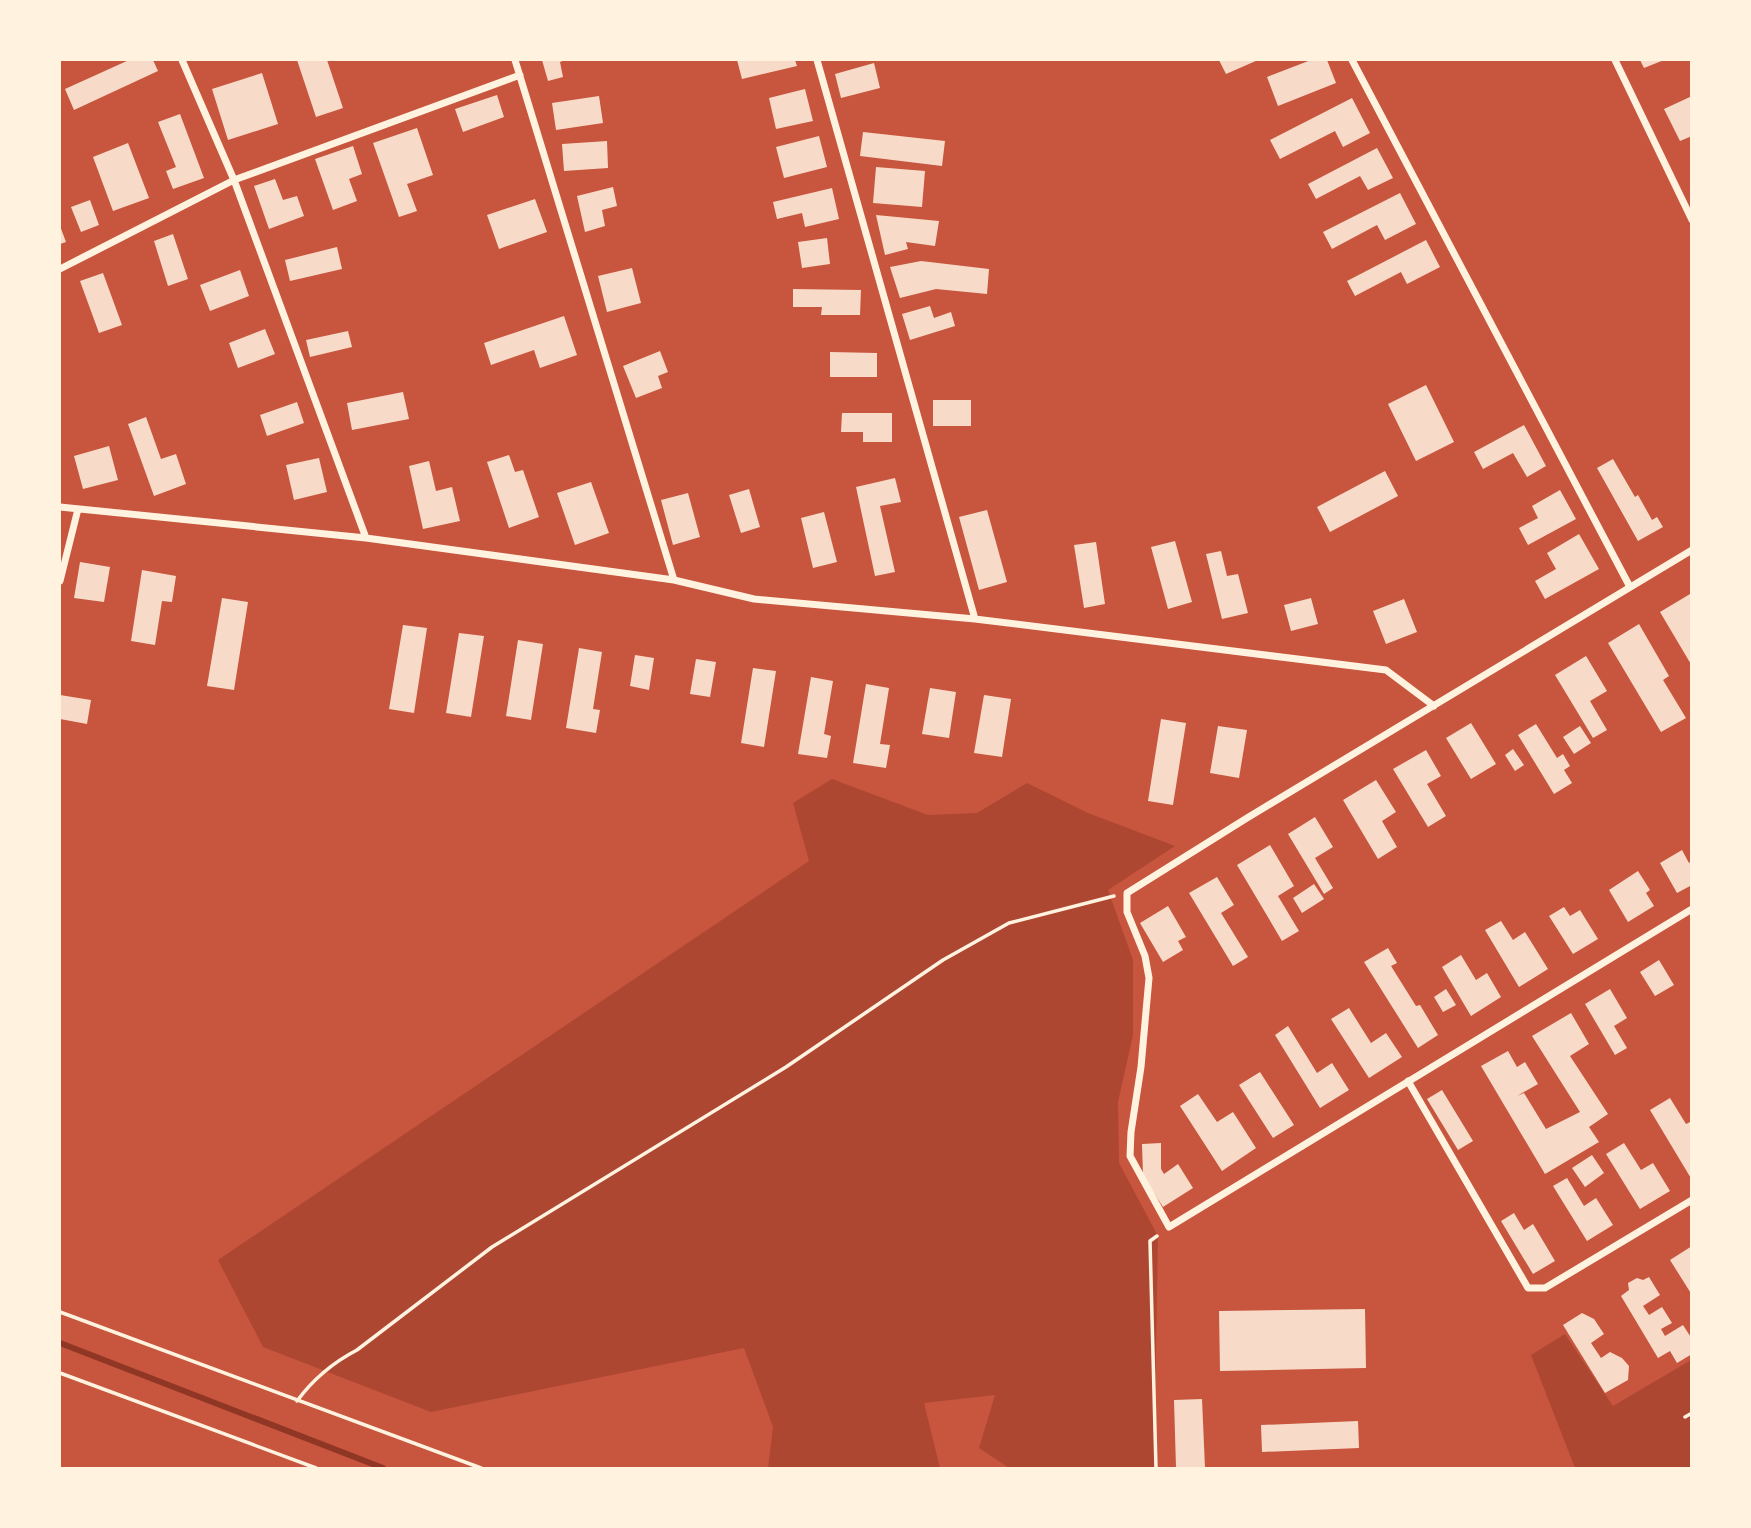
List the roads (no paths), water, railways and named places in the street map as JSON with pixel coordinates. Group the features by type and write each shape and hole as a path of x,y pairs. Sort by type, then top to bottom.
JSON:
{"street":[{"path":"183,60 234,180 366,538"},
{"path":"515,60 674,580"},
{"path":"817,60 975,620"},
{"path":"1352,60 1630,587"},
{"path":"1615,60 1692,220"},
{"path":"60,269 234,180 520,75"},
{"path":"60,507 366,538 674,580 754,598 975,620 1386,670 1434,706"},
{"path":"60,581 78,509"},
{"path":"1692,550 1247,818 1126,894 1127,912 1145,956 1150,978 1130,1156 1169,1227 1692,909"},
{"path":"1408,1081 1528,1288 1545,1287 1692,1200"}],"waterway":[{"path":"60,1343 383,1468"}]}
